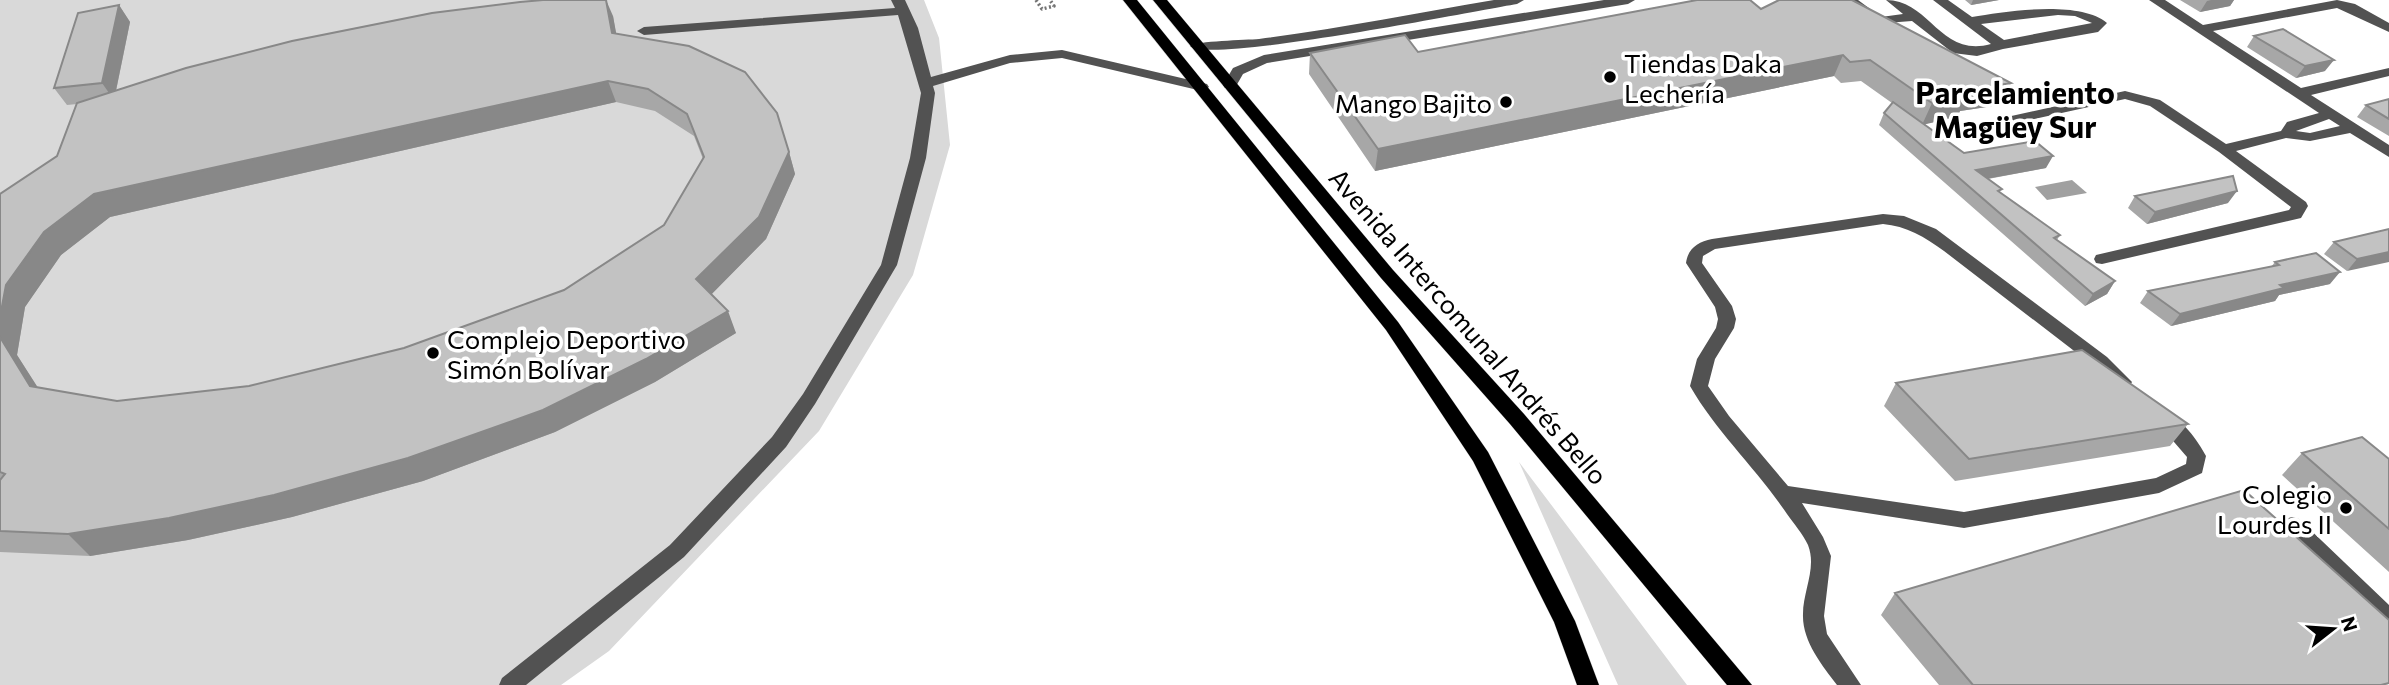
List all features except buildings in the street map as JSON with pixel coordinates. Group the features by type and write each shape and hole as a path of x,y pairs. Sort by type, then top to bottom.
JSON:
{"main road":[{"name":"Avenida Intercomunal Andrés Bello","path":"1130,0 1392,326 1481,457 1564,621 1588,685"},
{"name":"Avenida Intercomunal Andrés Bello","path":"1160,0 1378,264 1517,419 1741,685"}],"street":[{"path":"1230,85 1238,71 1264,59 1628,0"},
{"path":"1850,0 1878,21 1915,17"},
{"path":"1893,0 1964,52 1977,52 2094,29 2100,23 2091,14 2073,7 1969,22"},
{"path":"1940,0 2000,46"},
{"path":"2156,0 2389,152"},
{"path":"2197,27 2302,0"},
{"path":"1197,46 1225,47 1273,41 1510,1 1518,18"},
{"path":"2197,27 2337,4 2350,7 2389,27"},
{"path":"510,685 677,551 779,442 809,399 889,265 918,158 928,93 911,28 900,6 645,31"},
{"path":"925,84 970,69 1043,54 1062,54 1202,88"},
{"path":"2299,93 2385,76"},
{"path":"1953,133 2126,95 2155,103 2224,149 2300,206 2295,214 2102,259"},
{"path":"2286,134 2292,125 2332,114"},
{"path":"2224,149 2286,134 2310,136 2352,128"},
{"path":"1784,493 1964,520 2160,485 2194,467 2197,456 2186,440 2101,362 1951,247 1913,224 1883,219 1712,244 1700,249 1694,255 1694,263 1723,306 1727,319 1726,328 1700,372 1699,386 1709,405 1784,493 1817,545 1822,563 1814,609 1814,627 1824,648 1850,685"},
{"path":"2292,525 2389,618"}],"path":[{"path":"1036,0 1042,9 1054,6 1050,0"}],"shaded area":[{"name":"Complejo Deportivo Simón Bolívar","path":"0,0 924,0 939,38 950,145 913,275 819,431 609,651 561,685 0,685"},
{"path":"2072,180 2087,193 2047,200 2035,187"},
{"path":"1519,462 1687,685 1618,685"}],"place":[{"name":"Tiendas Daka Lechería","path":"1610,77"},
{"name":"Mango Bajito","path":"1506,102"},
{"name":"Complejo Deportivo Simón Bolívar","path":"433,353"},
{"name":"Colegio Lourdes II","path":"2346,508"}],"district":[{"name":"Parcelamiento Magüey Sur","path":"2015,108"}]}
